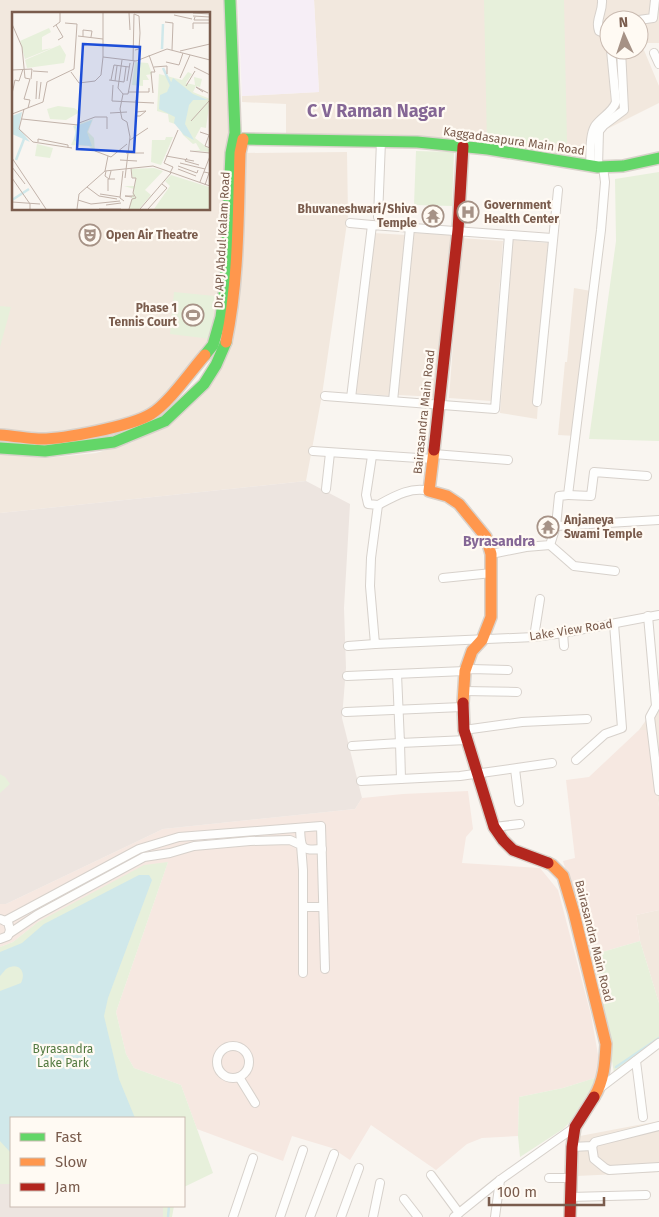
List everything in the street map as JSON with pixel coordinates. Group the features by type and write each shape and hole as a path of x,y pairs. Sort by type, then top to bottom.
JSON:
{"street":[{"name":"Dr. APJ Abdul Kalam Road","path":"0,448 45,451 114,442 165,421 204,384 216,365 224,347 231,318 231,266 240,153 230,0"},
{"path":"649,19 653,18 655,0"},
{"path":"599,15 596,24 599,32"},
{"path":"654,53 659,64"},
{"path":"568,494 601,230 604,182 597,167 592,139 595,126 614,108 616,102 612,60"},
{"path":"597,167 600,131 604,125 624,110 622,60"},
{"name":"Kaggadasapura Main Road","path":"239,136 418,142 488,149 597,167 623,166 659,158"},
{"path":"378,217 381,141"},
{"name":"Bairasandra Main Road","path":"463,146 458,230 429,491 447,496 459,504 486,536 491,554 491,617 482,640 472,651 464,671 462,707 465,735 494,827 503,840 514,850 552,865 563,876 606,1044 605,1066 600,1088 575,1127 572,1147 570,1217"},
{"path":"537,402 558,190"},
{"path":"350,223 552,238"},
{"path":"351,398 372,225"},
{"path":"393,401 410,228"},
{"path":"325,396 495,409 509,235"},
{"path":"0,435 40,438 58,437 113,427 151,414 166,401 213,345 221,317 231,266"},
{"path":"313,451 372,456 434,456 508,460"},
{"path":"326,489 330,453"},
{"path":"372,456 366,495 368,504 378,505 407,492 423,489 429,491"},
{"path":"550,546 556,526 559,496 568,494 591,496 594,472 647,476"},
{"path":"375,644 370,586 378,505"},
{"path":"556,526 659,520"},
{"path":"491,554 526,547 550,546 574,566 615,571"},
{"path":"443,578 492,573"},
{"path":"534,637 540,599"},
{"name":"Lake View Road","path":"482,640 563,633 659,614"},
{"path":"648,616 656,657 656,706 650,716 656,747 659,791"},
{"path":"576,760 605,734 622,728 614,624"},
{"path":"563,633 564,646"},
{"path":"348,646 482,640"},
{"path":"347,676 464,671 471,668 508,670"},
{"path":"397,674 402,779"},
{"path":"462,691 517,692"},
{"path":"346,712 462,707"},
{"path":"352,746 400,744 465,735 522,722 587,719"},
{"path":"360,781 477,774 552,763"},
{"path":"515,769 519,802"},
{"path":"494,827 520,824"},
{"path":"10,933 9,925 3,920 139,849 179,837 321,826 325,969"},
{"path":"300,828 303,973"},
{"path":"0,939 5,938 37,915 144,857 170,853 194,846 250,841 290,840 304,849 322,848"},
{"path":"303,907 323,907"},
{"path":"600,1088 659,1044"},
{"path":"228,1046 240,1048 248,1057 247,1069 239,1077 225,1076 217,1066 218,1054 228,1046"},
{"path":"636,1061 643,1117"},
{"path":"239,1077 255,1103"},
{"path":"572,1147 592,1146 595,1142 605,1138 659,1126"},
{"path":"431,1175 457,1215 500,1180 575,1127"},
{"path":"592,1146 594,1159 610,1170 659,1167"},
{"path":"280,1217 303,1150"},
{"path":"310,1217 334,1154"},
{"path":"233,1217 254,1158"},
{"path":"341,1217 359,1168"},
{"path":"549,1178 572,1178"},
{"path":"495,1217 500,1180"},
{"path":"373,1217 380,1183"},
{"path":"570,1198 646,1195"},
{"path":"404,1199 418,1217"}],"shaded area":[{"path":"0,0 223,0 229,155 225,248 212,341 165,397 149,412 111,425 41,436 0,433"},
{"path":"238,0 314,0 319,92 242,96"},
{"path":"314,0 659,0 659,43 649,43 649,10 599,10 599,60 648,60 659,86 659,103 601,132 601,157 550,154 426,137 286,133 286,104 242,102 242,96 319,92"},
{"path":"347,152 348,216 322,395 306,481 0,513 0,452 46,458 96,453 131,443 162,427 189,406 216,378 230,349 235,317 242,153"},
{"path":"373,233 406,235 392,396 355,393"},
{"path":"413,233 453,235 438,397 398,395"},
{"path":"461,238 503,241 491,401 449,398"},
{"path":"513,240 548,243 537,419 500,413"},
{"path":"574,288 591,291 576,436 558,435"},
{"path":"306,481 350,504 344,608 346,668 342,718 362,798 355,809 163,829 6,904 0,904 0,513"},
{"path":"659,702 659,807 648,730 639,730"},
{"path":"639,730 648,730 659,807 659,910 636,915 640,941 592,955 563,861 575,858 566,780 589,777"},
{"path":"468,791 473,829 466,837 462,863 540,868 558,890 591,1015 599,1060 598,1077 563,1088 519,1097 518,1136 482,1138 467,1144 436,1170 371,1125 350,1160 332,1148 292,1136 283,1161 197,1129 181,1085 134,1068 126,1054 116,1012 168,862 38,922 13,942 0,947 0,904 6,904 163,829 355,809 362,798"},
{"path":"659,910 659,1003 640,941 636,915"},
{"path":"659,1121 659,1172 577,1176 580,1136"},
{"path":"0,1184 10,1184 10,1207 163,1207 163,1217 0,1217"}],"green space":[{"path":"484,0 564,0 567,143 487,145"},
{"path":"416,151 454,152 452,206 414,205"},
{"path":"659,172 659,441 589,439 616,241 615,179"},
{"name":"Phase 1 Tennis Court","path":"174,292 215,296 211,339 170,334"},
{"path":"0,306 11,307 0,347"},
{"path":"0,774 10,784 0,793"},
{"name":"Byrasandra Lake Park","path":"168,862 116,1012 126,1054 134,1068 181,1085 213,1173 185,1187 185,1117 10,1117 10,1184 0,1184 0,947 13,942 38,922 144,865"},
{"path":"640,941 659,1003 659,1038 614,1073 599,983 592,955"},
{"path":"598,1077 570,1122 563,1129 520,1157 518,1136 519,1097 563,1088"},
{"path":"163,1207 174,1207 172,1217 163,1217"}],"water":[{"name":"Byrasandra Lake Park","path":"139,875 149,875 152,880 108,998 104,1016 119,1079 135,1117 10,1117 10,1152 0,1141 0,991 21,983 23,975 20,968 14,966 6,969 0,976 0,952 22,943 44,924"}],"waterway":[{"path":"616,1067 659,1038"},
{"path":"168,1217 169,1207"}],"traffic: fast":[{"path":"205,355 213,345 221,317 225,287 231,153 235,133 230,0"},
{"path":"243,139 417,142 488,149 598,167 623,166 659,158"},
{"path":"0,448 45,451 114,442 165,421 204,384 216,365 226,342"}],"traffic: slow":[{"path":"226,342 236,272 240,153 243,139"},
{"path":"0,435 49,439 96,431 142,419 165,403 205,355"},
{"path":"434,450 429,491 447,496 459,504 486,537 491,554 491,617 482,640 472,651 465,671 463,703"},
{"path":"548,863 563,876 606,1044 602,1078 594,1097"}],"traffic: jam":[{"path":"434,450 458,230 463,146"},
{"path":"463,703 464,730 494,827 513,850 548,863"},
{"path":"570,1217 572,1147 575,1127 594,1097"}],"place":[{"name":"Government Health Center","path":"468,212"},
{"name":"Bhuvaneshwari/Shiva Temple","path":"433,216"},
{"name":"Open Air Theatre","path":"90,235"},
{"name":"Phase 1 Tennis Court","path":"193,315"},
{"name":"Anjaneya Swami Temple","path":"548,527"}],"district":[{"name":"C V Raman Nagar","path":"376,111"},
{"name":"Byrasandra","path":"499,541"}]}
